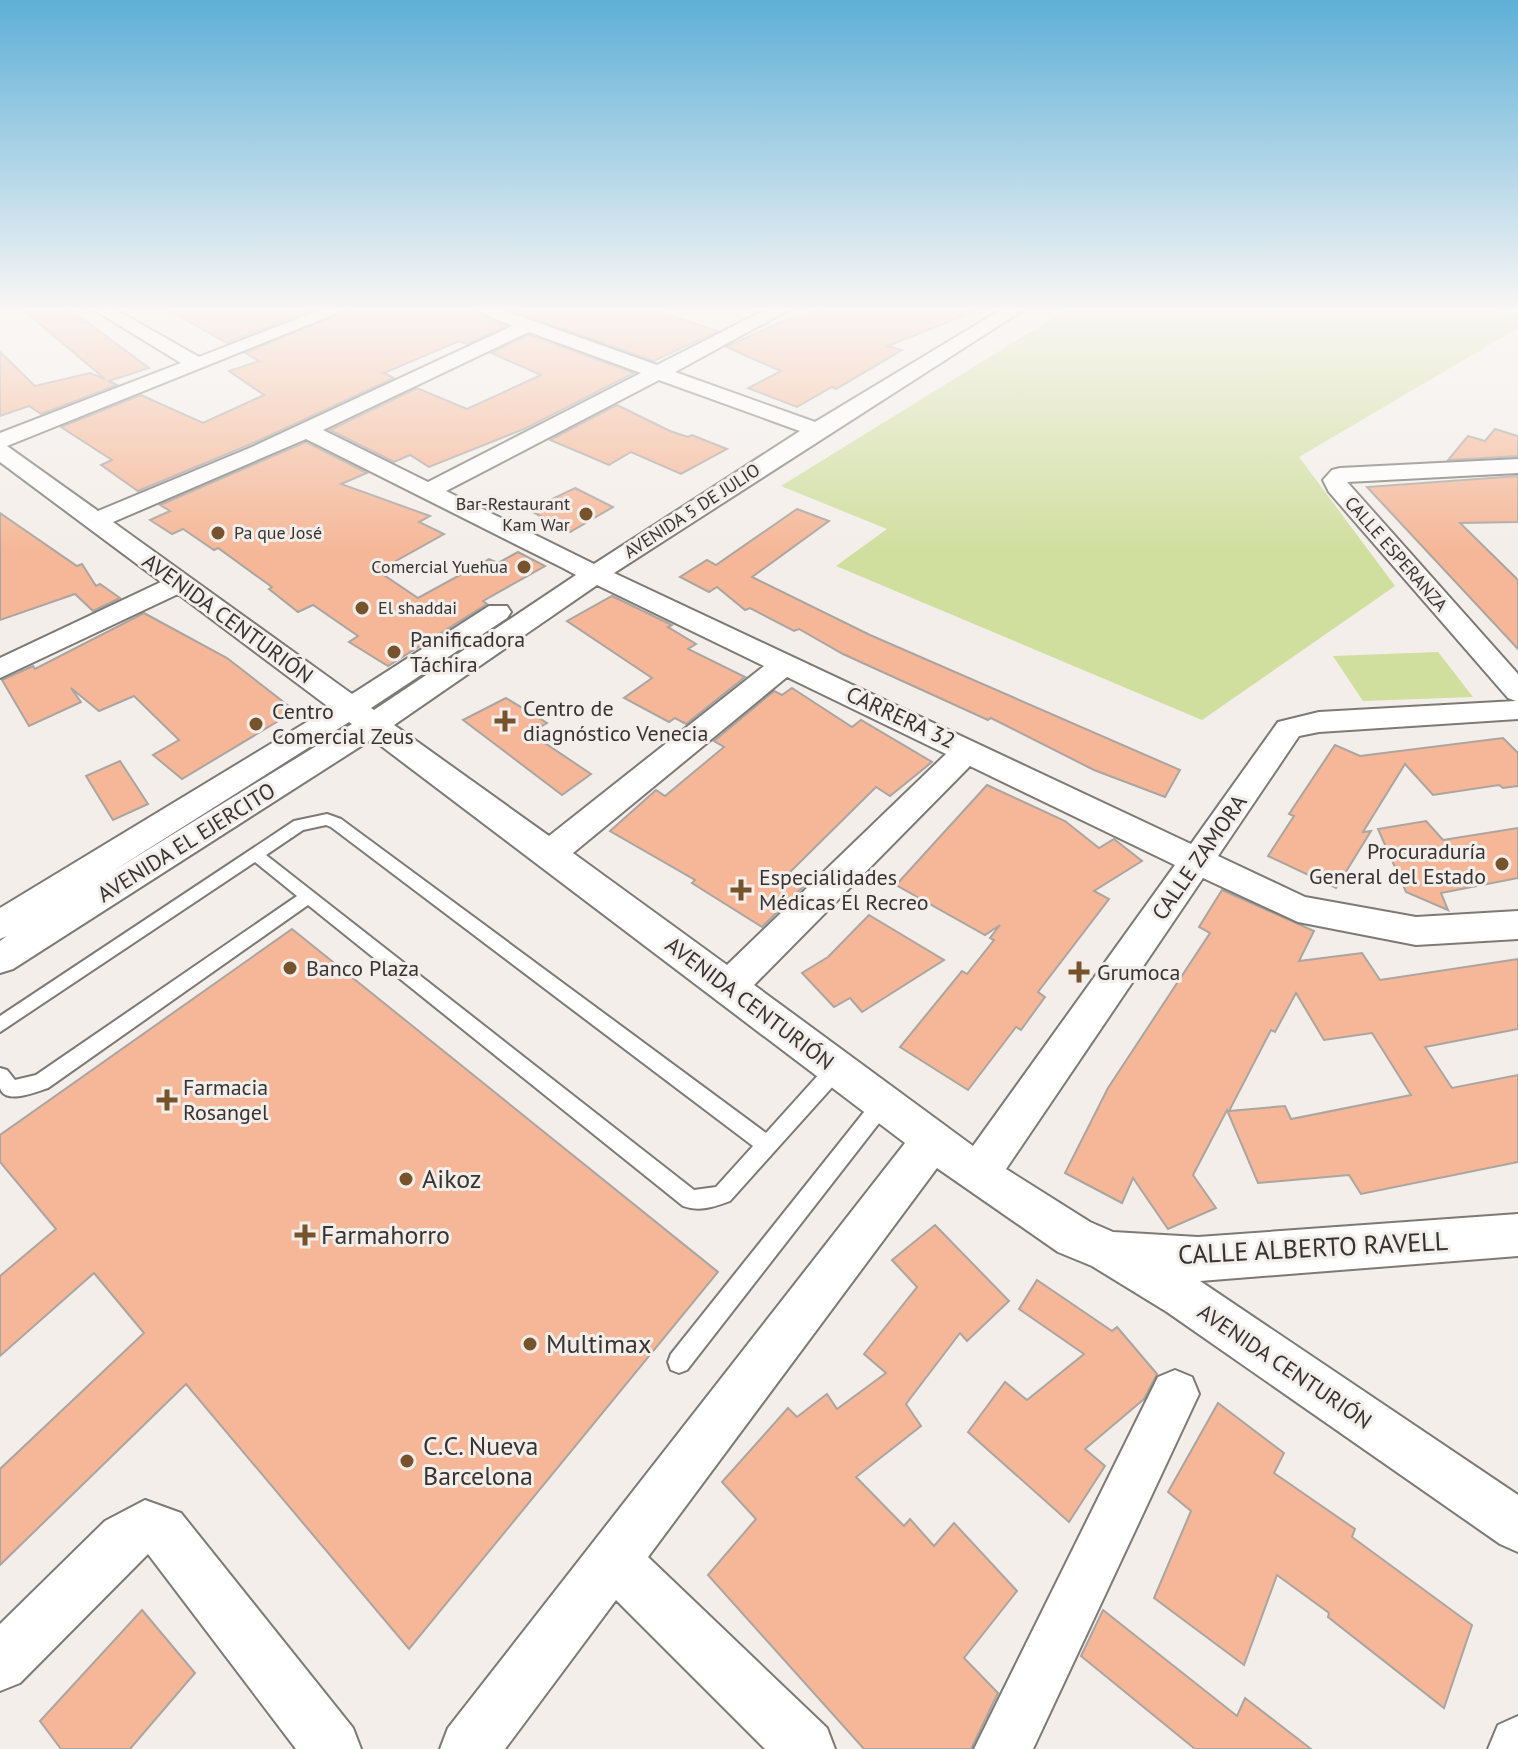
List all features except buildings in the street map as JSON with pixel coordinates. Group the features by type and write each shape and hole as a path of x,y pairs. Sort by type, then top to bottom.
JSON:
{"street":[{"path":"0,441 131,390"},
{"path":"94,521 260,452 389,390"},
{"path":"431,490 622,390"},
{"path":"707,390 808,427"},
{"name":"AVENIDA 5 DE JULIO","path":"361,716 584,568 870,390"},
{"name":"CARRERA 32","path":"303,429 584,568 787,662 1298,909 1416,931 1518,925"},
{"name":"AVENIDA CENTURIÓN","path":"0,451 729,986 978,1174 1074,1237 1108,1251 1183,1296 1518,1526"},
{"name":"CALLE ESPERANZA","path":"1518,466 1340,475 1335,480 1337,487 1518,692"},
{"path":"0,669 180,583"},
{"path":"550,854 787,662"},
{"name":"CALLE ZAMORA","path":"978,1174 1289,729 1319,722 1518,710"},
{"name":"AVENIDA EL EJERCITO","path":"0,925 361,716"},
{"name":"AVENIDA EL EJERCITO","path":"0,959 361,716"},
{"path":"729,986 969,749"},
{"path":"469,1749 932,1141"},
{"name":"CALLE ALBERTO RAVELL","path":"1108,1251 1198,1259 1518,1235"},
{"path":"1003,1749 1175,1394"},
{"path":"0,1663 123,1539 145,1526 163,1531 332,1749"},
{"path":"612,1559 806,1749"}],"lane":[{"path":"0,1025 299,825 327,819 768,1146"},
{"path":"256,855 690,1199 709,1199 723,1194 837,1068"},
{"path":"0,1076 11,1089 41,1082 309,896"},
{"path":"679,1362 883,1103"}],"green space":[{"path":"937,390 1413,390 1299,457 1395,586 1202,720 836,566 887,529 781,486"},
{"path":"1438,652 1473,697 1363,701 1333,656"}],"place":[{"name":"Bar-Restaurant Kam War","path":"586,514"},
{"name":"Pa que José","path":"218,533"},
{"name":"Comercial Yuehua","path":"524,567"},
{"name":"El shaddai","path":"362,608"},
{"name":"Panificadora Táchira","path":"394,652"},
{"name":"Centro de diagnóstico Venecia","path":"505,721"},
{"name":"Centro Comercial Zeus","path":"256,724"},
{"name":"Procuraduría General del Estado","path":"1502,864"},
{"name":"Especialidades Médicas El Recreo","path":"741,890"},
{"name":"Banco Plaza","path":"290,968"},
{"name":"Grumoca","path":"1079,972"},
{"name":"Farmacia Rosangel","path":"167,1100"},
{"name":"Aikoz","path":"406,1179"},
{"name":"Farmahorro","path":"305,1235"},
{"name":"Multimax","path":"530,1344"},
{"name":"C.C. Nueva Barcelona","path":"407,1461"}]}
